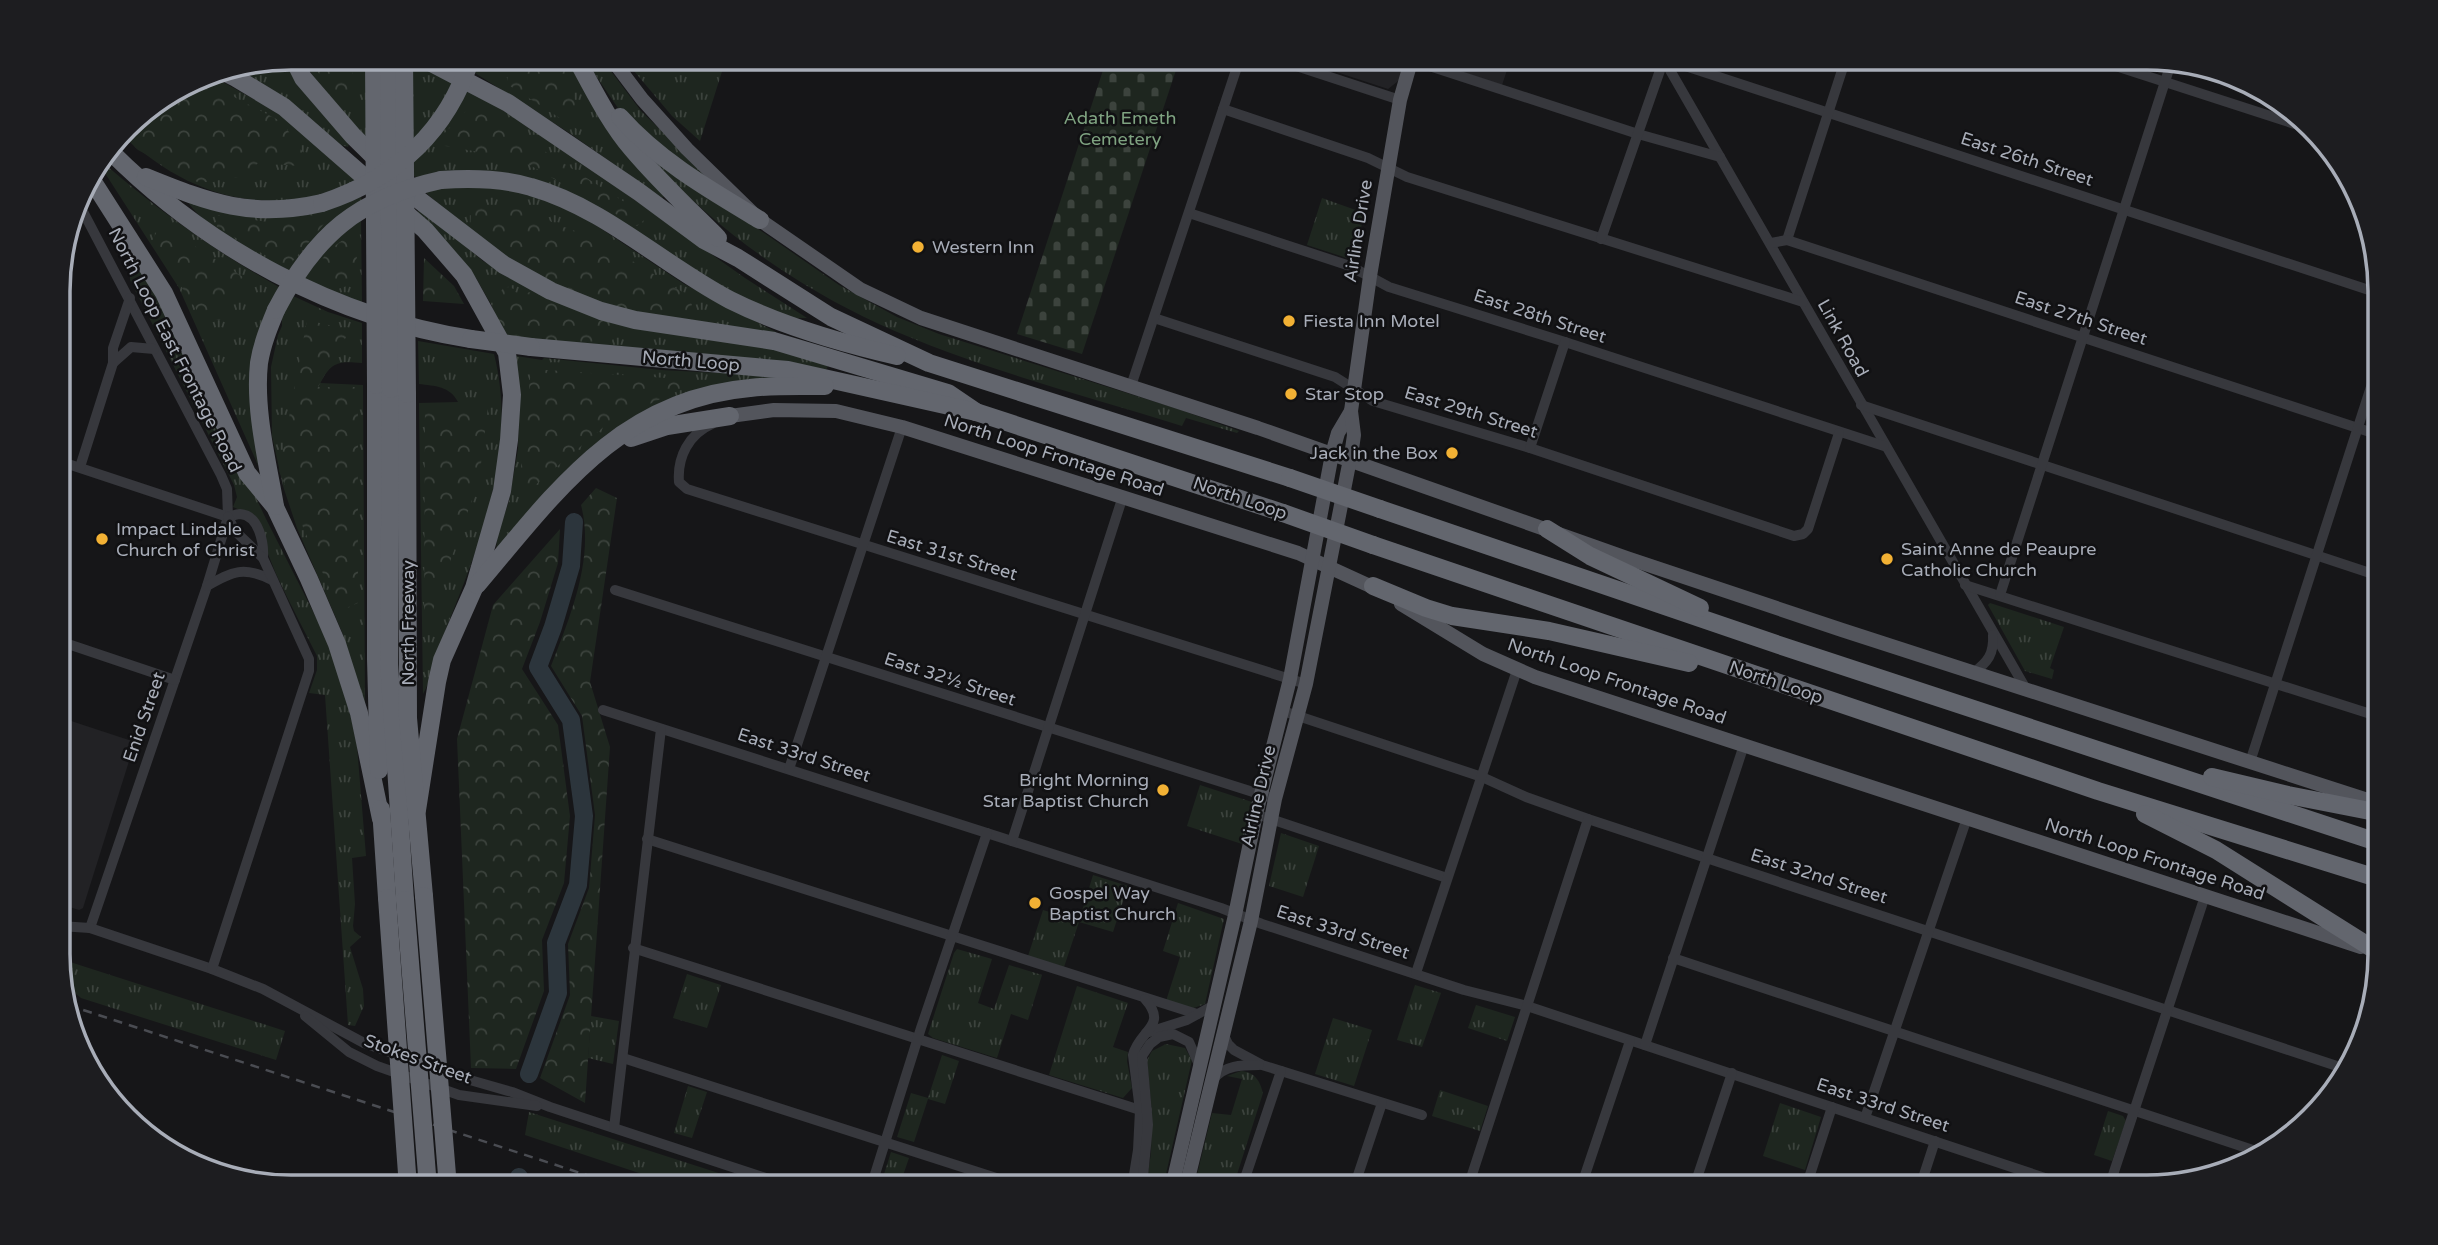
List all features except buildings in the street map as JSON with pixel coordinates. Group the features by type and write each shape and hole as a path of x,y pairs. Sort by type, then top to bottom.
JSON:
{"highway":[{"path":"299,70 353,136 414,195 504,265 551,290 601,311 635,320 774,341 948,393 976,412"},
{"name":"North Freeway","path":"375,70 408,718 447,1175"},
{"name":"North Freeway","path":"389,70 390,664 408,1175"},
{"name":"North Freeway","path":"404,70 391,389 376,659 381,819 396,899 427,1175"},
{"name":"North Loop","path":"445,70 508,103 705,240 831,317 929,363 1290,478 1779,645 2368,839"},
{"path":"130,170 218,204 278,210 322,203 377,180 420,145 457,95 466,70"},
{"path":"582,70 601,106 631,148 688,211 738,258"},
{"path":"585,70 611,106 647,144 696,181 760,220"},
{"path":"235,78 284,107 425,230 464,275 507,354 512,395 502,491 474,588 442,660 417,810"},
{"name":"North Loop","path":"116,156 209,233 259,265 306,289 365,312 421,329 471,339 531,347 788,370 976,412 1283,513 2098,791 2368,875"},
{"path":"275,507 259,401 259,364 265,336 276,310 305,261 338,227 365,206 404,190 441,180 503,181 552,194 591,213 731,300 786,323 861,348 929,363"},
{"path":"96,187 164,293 247,473 275,507 309,579 337,644 359,713 381,819"},
{"path":"474,588 569,479 604,447 633,426 686,401 748,388 849,385"},
{"path":"604,447 667,426 730,416"},
{"path":"1546,529 1590,556 1779,645"},
{"path":"1373,586 1452,616 1549,631 1789,686"},
{"path":"2079,743 2288,795 2368,811"},
{"path":"2098,791 2216,850 2368,946"}],"main road":[{"path":"620,70 687,149 760,220 860,289 897,308 1973,673 2368,800"},
{"name":"Airline Drive","path":"1189,1175 1251,920 1270,819 1306,684 1350,460 1354,435 1351,411 1370,276 1400,100 1409,70"},
{"name":"North Loop Frontage Road","path":"730,416 774,410 836,411 902,427 1123,496 1298,553 1373,586 1467,645 1517,670 2368,949"},
{"name":"Airline Drive","path":"1175,1175 1236,915 1260,794 1290,679 1332,454 1351,411"}],"street":[{"path":"1131,386 1236,70"},
{"path":"1309,70 1400,100"},
{"path":"1445,70 1638,134 1720,157"},
{"path":"1601,239 1659,70"},
{"name":"Link Road","path":"1669,70 2026,690"},
{"name":"East 26th Street","path":"1697,70 2368,290"},
{"path":"1787,240 1842,70"},
{"path":"2128,70 2290,123"},
{"path":"2000,594 2168,71"},
{"path":"1223,110 1368,158 1407,177 1803,303"},
{"name":"East 28th Street","path":"1189,213 1350,266 1389,287 1884,446"},
{"name":"North Loop East Frontage Road","path":"84,214 224,482 228,517"},
{"path":"82,222 91,226"},
{"name":"East 27th Street","path":"1771,243 1787,240 2368,432"},
{"path":"80,467 113,363 113,348 130,298"},
{"name":"East 29th Street","path":"1154,318 1335,377 1373,401 1530,448 1797,536 1808,529 1839,433"},
{"path":"1530,448 1565,342"},
{"path":"113,363 131,347 154,349"},
{"path":"2250,762 2368,395"},
{"path":"1861,405 2368,572"},
{"name":"East 31st Street","path":"730,416 699,430 689,439 680,468 681,485 692,491 861,545 1306,684"},
{"path":"789,769 902,427"},
{"path":"70,464 228,517 241,514 250,519 262,538 263,558 309,659 309,671 212,969"},
{"path":"1012,841 1123,496"},
{"path":"228,517 235,531 263,558"},
{"name":"Enid Street","path":"90,928 228,517"},
{"path":"207,586 235,572 257,573 272,580"},
{"path":"1965,585 2368,713"},
{"name":"East 32½ Street","path":"615,590 1275,799"},
{"path":"1973,673 1990,658 1994,645 1993,635"},
{"path":"70,645 175,680"},
{"path":"1416,973 1517,670"},
{"name":"East 33rd Street","path":"603,710 1221,908 1464,990 1527,1006 1732,1073 1935,1141 2026,1175"},
{"name":"East 32nd Street","path":"1283,711 1482,777 1526,797 1588,819 2337,1066"},
{"path":"614,1128 633,948 661,729"},
{"path":"1645,1045 1744,745"},
{"path":"1256,814 1447,878"},
{"path":"1865,1118 1968,818"},
{"path":"1472,1175 1588,819"},
{"path":"875,1175 917,1039 986,833"},
{"path":"647,839 1197,1014"},
{"path":"2113,1175 2205,896"},
{"name":"Stokes Street","path":"70,927 90,928 263,989 365,1043 757,1175"},
{"path":"633,948 1144,1110"},
{"path":"1673,958 2250,1149"},
{"path":"1134,1175 1144,1110 1133,1055 1153,1026 1154,1014 1152,1007 1143,997"},
{"name":"Stokes Street","path":"290,1004 349,1052 377,1066 459,1095 510,1104 550,1107"},
{"path":"1146,1033 1188,1020 1214,1005"},
{"path":"1223,1033 1234,1050 1262,1065 1422,1115"},
{"path":"1144,1175 1147,1151 1142,1056 1159,1037 1173,1034 1189,1042 1200,1067"},
{"path":"1585,1175 1630,1041"},
{"path":"623,1058 986,1175"},
{"path":"1210,1086 1221,1071 1235,1066 1262,1065"},
{"path":"1246,1175 1281,1071"},
{"path":"1698,1175 1732,1073"},
{"path":"1358,1175 1382,1102"},
{"path":"1810,1175 1832,1107"},
{"path":"1924,1175 1935,1141"}],"shaded area":[{"path":"1330,70 1412,70 1388,89"},
{"path":"1456,70 1507,70 1502,85"},
{"path":"70,721 135,742 83,908 79,910 70,907"}],"green space":[{"path":"291,70 312,102 349,143 348,147 341,145 289,102 244,75"},
{"path":"310,70 430,70 463,86 540,133 745,278 807,318 792,318 728,291 553,186 518,175 486,172 418,178 394,163 349,122"},
{"path":"316,70 353,70 354,93 342,100"},
{"path":"476,70 574,70 586,92 664,196 662,198 568,132 475,73"},
{"path":"508,70 565,70 572,85 580,131 507,84"},
{"path":"594,70 610,70 641,111 713,181 690,171 620,111"},
{"path":"633,70 722,70 700,141 672,116"},
{"name":"Adath Emeth Cemetery","path":"1103,70 1176,70 1082,354 1017,334"},
{"path":"222,82 272,109 359,181 326,193 295,199 233,197 176,175 130,141 135,135 168,107"},
{"path":"212,85 282,122 313,167 258,163 245,176 199,183 138,150 129,141 145,125 168,107"},
{"path":"472,105 648,217 637,226 519,159 434,144"},
{"path":"652,159 685,178 839,285 897,317 939,334 1178,409 1239,431 1237,433 1186,418 1182,426 1029,380 953,354 879,324 816,291 757,253 702,209"},
{"path":"108,167 190,231 279,287 267,314 261,464 258,465 179,288 105,172"},
{"path":"447,187 505,188 546,199 582,216 684,284 776,332 775,335 661,318 470,232 424,191"},
{"path":"361,196 362,202 302,252 288,272 219,232 188,202 342,204"},
{"path":"1322,198 1364,213 1355,258 1307,245"},
{"path":"418,206 483,261 548,299 635,328 787,352 828,366 826,370 505,337 476,278 418,215"},
{"path":"482,207 488,211 526,210 593,239 681,291 692,305 673,320 626,311 562,288 502,256 470,232 471,211"},
{"path":"334,212 287,268 217,227 216,215 268,222"},
{"path":"361,218 362,304 300,279 313,261"},
{"path":"160,224 243,277 220,320 202,318 152,242"},
{"path":"347,237 352,237 355,243 356,262 347,286 335,290 322,281 315,269 329,250"},
{"path":"130,251 169,314 266,519 327,639 350,712 357,746 366,856 352,858 355,904 353,926 354,931 361,937 350,947 363,989 364,1006 355,1026 348,1025 325,695 309,693 317,670 317,656 256,528 242,512 233,507 237,497 234,485 130,280"},
{"path":"424,258 454,286 464,304 423,301"},
{"path":"503,288 514,289 515,297 533,291 615,323 611,348 505,337 492,306"},
{"path":"291,295 328,312 362,323 362,363 347,362 332,366 320,383 363,385 365,706 342,632 297,528 283,486 272,436 271,367 282,326 282,315"},
{"path":"307,320 350,330 318,387 358,387 358,603 339,611 279,471"},
{"path":"418,341 494,354 500,391 501,427 498,464 481,535 423,694 419,403 458,402 446,390 419,384"},
{"path":"510,355 661,370 720,373 727,371 787,377 673,401 496,550 498,533 509,501 518,449 519,401"},
{"path":"531,369 688,380 686,387 607,424 526,493 519,487"},
{"path":"425,407 488,407 479,480 424,635"},
{"path":"596,488 617,498 590,682 610,747 585,1103 540,1078 570,995 568,944 589,888 595,815 582,716 551,666 573,608 583,566 585,525 581,505"},
{"path":"560,529 558,563 522,669 558,725 570,816 564,883 542,940 544,991 516,1069 471,1068 457,739 493,605"},
{"path":"1990,603 2064,627 2050,668 2054,670 2052,679 2025,671 1988,605"},
{"path":"1200,785 1252,802 1242,844 1187,826"},
{"path":"1281,833 1319,846 1303,897 1269,886"},
{"path":"1093,875 1128,886 1113,932 1079,922 1064,967 1028,956 1043,910 1079,921"},
{"path":"1178,903 1224,919 1205,1004 1191,1009 1166,1001 1180,957 1163,951"},
{"path":"957,949 992,959 978,1003 994,1009 1009,965 1042,975 1028,1020 1011,1014 997,1058 933,1038 928,1034"},
{"path":"71,962 285,1031 276,1060 81,998 74,992"},
{"path":"687,974 721,985 707,1028 673,1018"},
{"path":"1415,985 1441,993 1422,1047 1397,1040"},
{"path":"1077,986 1128,1003 1113,1047 1128,1052 1132,1088 1123,1098 1049,1075"},
{"path":"1476,1005 1515,1017 1507,1041 1468,1028"},
{"path":"591,1016 619,1021 613,1064 588,1058"},
{"path":"1333,1018 1372,1030 1354,1086 1315,1074"},
{"path":"1166,1044 1185,1048 1192,1060 1166,1175 1148,1175 1152,1113 1147,1060 1152,1051"},
{"path":"942,1055 959,1061 945,1104 928,1099 914,1142 897,1137 911,1093 928,1098"},
{"path":"1241,1071 1250,1073 1256,1078 1263,1093 1237,1175 1197,1175 1212,1113 1231,1115 1242,1079 1227,1076"},
{"path":"688,1086 707,1092 692,1138 674,1133"},
{"path":"1440,1090 1488,1106 1480,1131 1432,1116"},
{"path":"1780,1103 1821,1117 1805,1170 1763,1156"},
{"path":"2108,1111 2123,1116 2126,1121 2112,1161 2094,1155"},
{"path":"529,1112 725,1175 645,1175 525,1135"},
{"path":"891,1152 909,1158 903,1175 884,1175"}],"waterway":[{"path":"529,1074 558,993 556,943 578,885 584,816 571,720 538,667 571,566 574,522"}],"railway":[{"path":"77,1008 586,1175"}],"place":[{"name":"Western Inn","path":"918,247"},
{"name":"Fiesta Inn Motel","path":"1289,321"},
{"name":"Star Stop","path":"1291,394"},
{"name":"Jack in the Box","path":"1452,453"},
{"name":"Impact Lindale Church of Christ","path":"102,539"},
{"name":"Saint Anne de Peaupre Catholic Church","path":"1887,559"},
{"name":"Bright Morning Star Baptist Church","path":"1163,790"},
{"name":"Gospel Way Baptist Church","path":"1035,903"}]}
